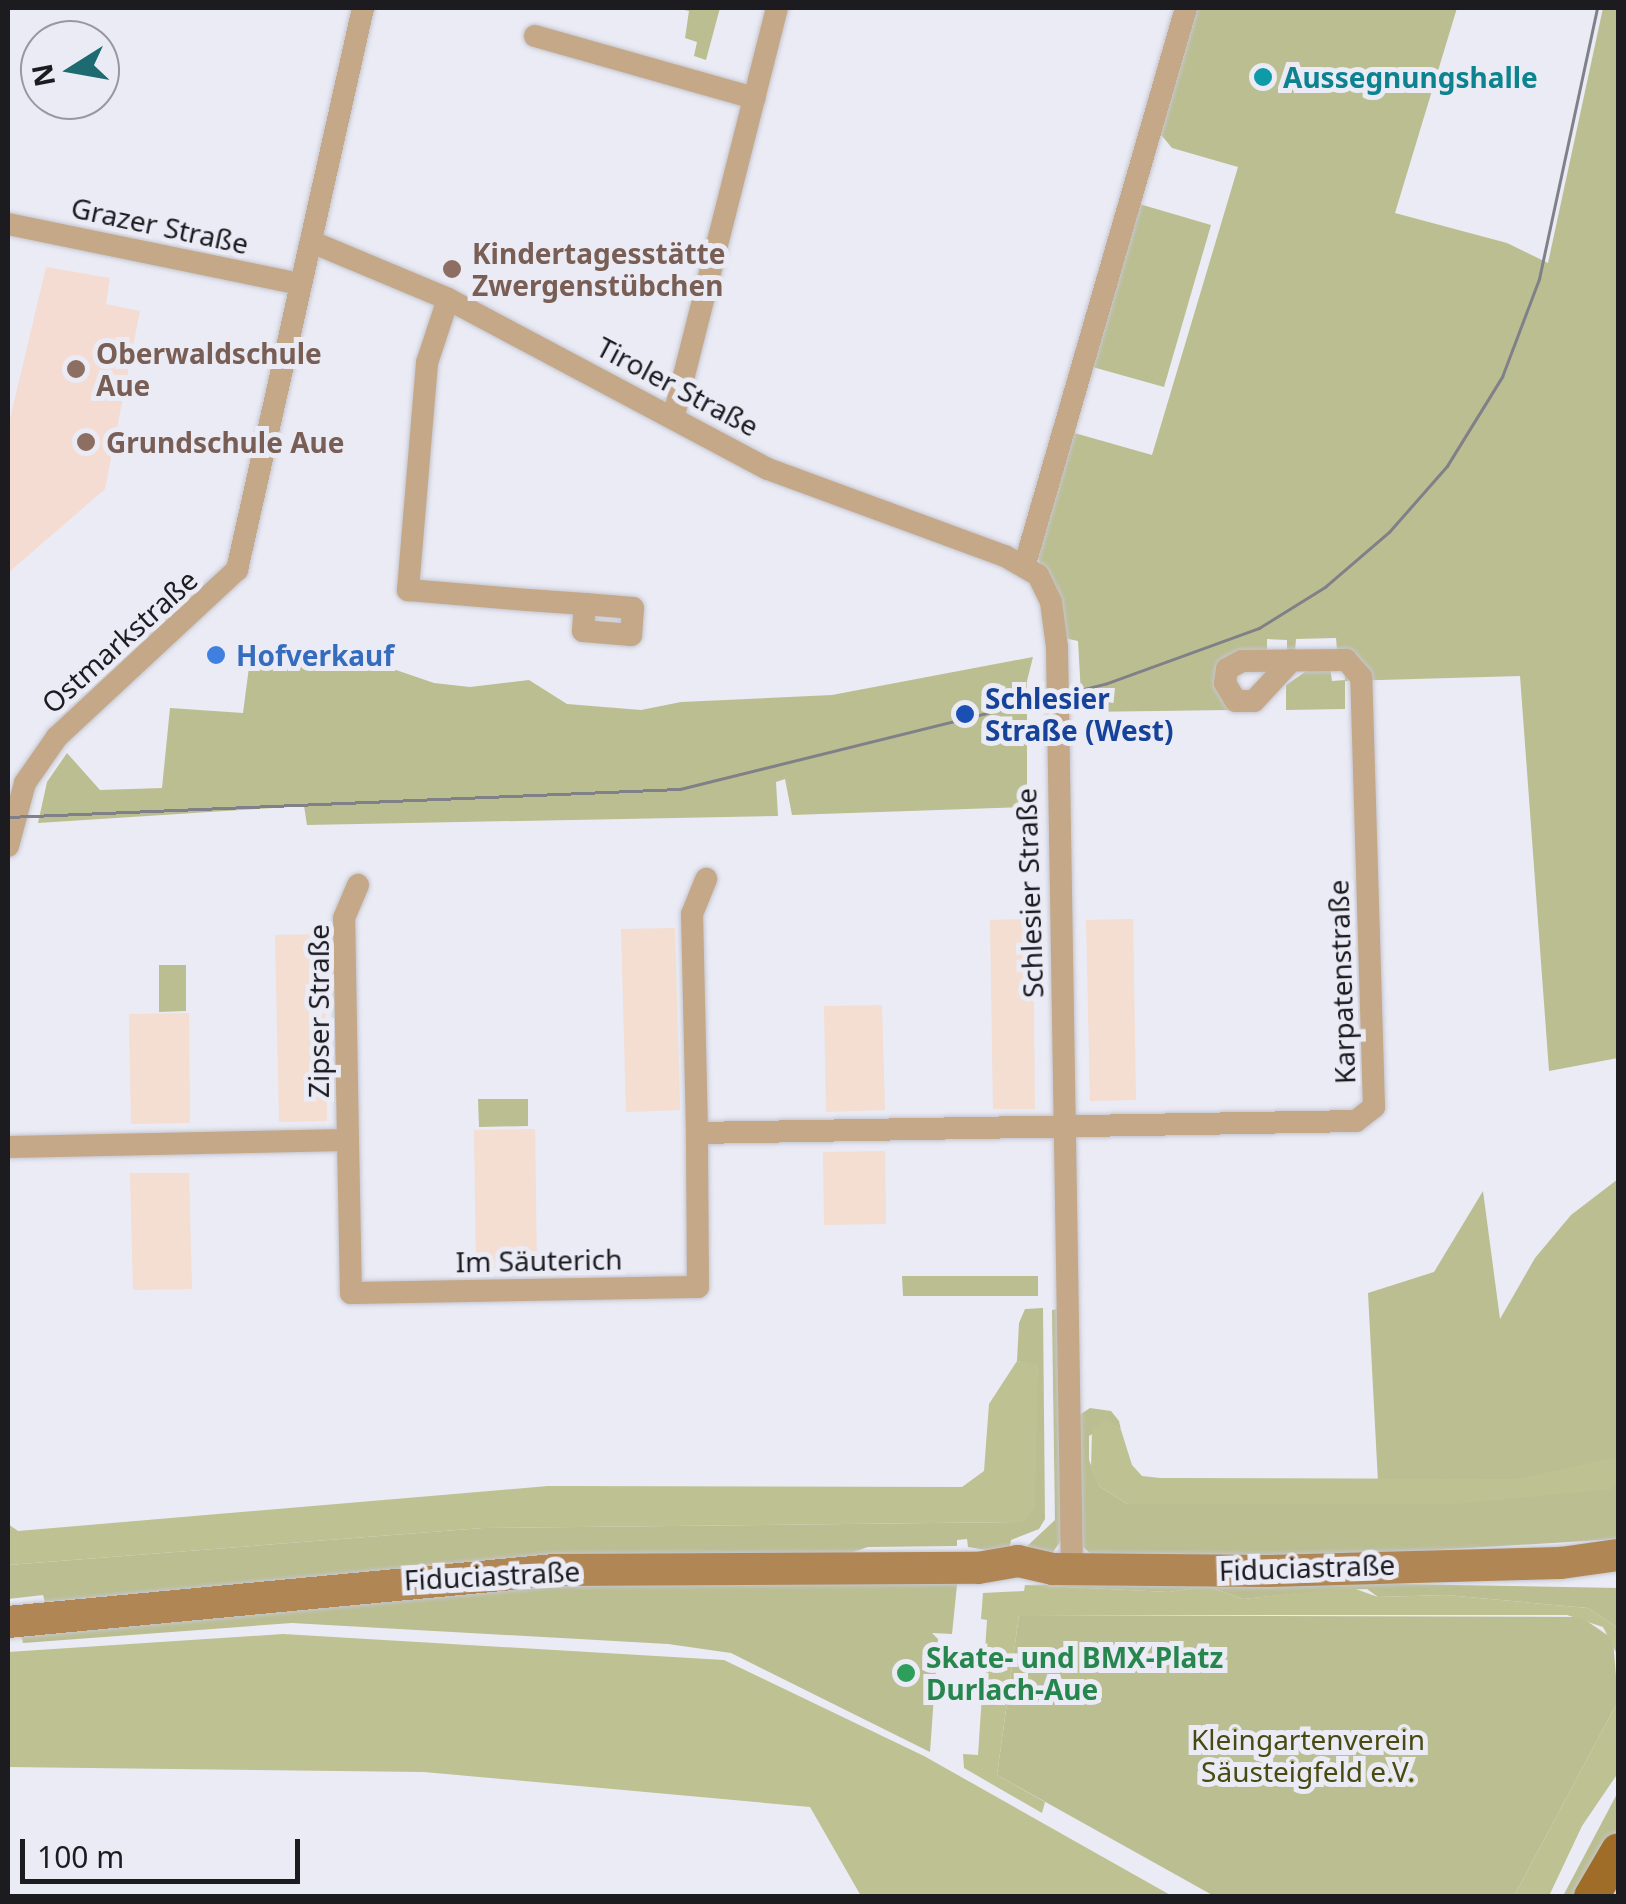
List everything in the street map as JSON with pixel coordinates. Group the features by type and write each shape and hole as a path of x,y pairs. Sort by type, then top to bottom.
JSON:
{"main road":[{"name":"Fiduciastraße","path":"8,1622 554,1570 978,1568 1018,1576 1063,1569 1561,1563 1618,1555"},
{"name":"Fiduciastraße","path":"1561,1563 1618,1572"},
{"path":"1590,1896 1618,1850"}],"street":[{"name":"Ostmarkstraße","path":"8,846 25,783 57,737 237,570 363,8"},
{"path":"674,415 777,8"},
{"path":"1024,564 1186,8"},
{"path":"534,36 754,98"},
{"name":"Grazer Straße","path":"8,224 300,284"},
{"name":"Tiroler Straße","path":"312,242 448,299 674,415 768,469 1024,564"},
{"path":"448,299 427,363 408,590 585,604"},
{"name":"Schlesier Straße","path":"1024,564 1051,602 1058,647 1064,1125 1063,1569"},
{"name":"Karpatenstraße","path":"1064,1125 1356,1122 1374,1108 1362,676 1346,660 1292,660"},
{"path":"706,879 692,914 697,1133 1064,1125"},
{"name":"Zipser Straße","path":"348,1140 344,918 358,885"},
{"name":"Im Säuterich","path":"348,1140 352,1292 675,1288 698,1287 697,1133"},
{"path":"8,1147 348,1140"}],"shaded area":[{"name":"Oberwaldschule Aue","path":"46,267 110,278 106,304 140,311 105,489 8,573 8,427"},
{"path":"1033,919 1035,1109 993,1109 990,920"},
{"path":"1133,919 1136,1100 1090,1101 1086,920"},
{"path":"675,928 680,1110 626,1112 621,929"},
{"path":"324,934 327,1121 279,1122 275,935"},
{"path":"882,1005 885,1110 826,1112 824,1006"},
{"path":"189,1013 190,1123 131,1124 129,1014"},
{"path":"535,1129 537,1267 476,1269 474,1130"},
{"path":"885,1151 886,1224 824,1225 823,1152"},
{"path":"130,1173 189,1173 192,1289 133,1290"}],"green space":[{"path":"675,8 720,8 706,60 694,56 697,42 685,38 689,11"},
{"path":"1196,8 1457,8 1395,213 1507,243 1548,263 1603,8 1618,8 1618,1058 1549,1071 1520,676 1345,681 1345,709 1286,710 1286,685 1305,672 1330,667 1332,681 1345,680 1343,651 1337,650 1336,638 1296,639 1295,651 1287,651 1287,640 1267,639 1267,651 1235,654 1230,710 1082,712 1078,641 1064,638 1037,555 1071,432 1152,455 1238,167 1172,148 1158,131"},
{"path":"1136,203 1211,225 1164,387 1089,366"},
{"path":"1033,657 1027,681 1027,807 792,815 785,779 776,782 778,816 307,825 304,806 38,823 47,782 67,753 100,790 162,788 170,708 243,713 249,667 364,659 434,683 470,687 529,680 567,704 641,710 681,702 832,695"},
{"path":"159,965 186,965 186,1011 159,1012"},
{"path":"478,1099 528,1099 528,1126 479,1127"},
{"path":"1618,1179 1618,1539 1351,1555 1093,1556 1083,1547 1078,1416 1090,1408 1111,1411 1119,1421 1121,1430 1110,1422 1089,1436 1089,1460 1099,1486 1127,1504 1379,1501 1368,1293 1434,1272 1483,1191 1500,1319 1535,1258 1571,1215"},
{"path":"902,1276 1038,1276 1038,1296 903,1296"},
{"path":"1043,1308 1045,1519 1039,1529 1011,1540 1009,1554 968,1547 967,1539 957,1540 957,1546 868,1547 844,1555 530,1559 45,1602 43,1595 8,1599 8,1565 483,1528 1024,1522 1038,1366 1017,1361 1019,1323 1025,1309"},
{"path":"1059,1309 1063,1538 1050,1556 1024,1549 1055,1520 1052,1310"},
{"path":"1017,1361 1038,1365 1035,1507 1024,1522 483,1528 8,1565 8,1524 18,1531 548,1486 962,1487 984,1471 989,1404"},
{"path":"1107,1419 1121,1430 1132,1465 1142,1476 1516,1479 1618,1457 1618,1483 1612,1489 1456,1504 1127,1504 1099,1486 1091,1471 1092,1429"},
{"path":"958,1575 952,1634 932,1633 938,1639 930,1752 731,1653 668,1644 292,1623 23,1643 21,1634 525,1582"},
{"path":"1231,1581 1618,1588 1618,1628 1588,1608 1446,1595 1378,1597 1367,1589 1243,1599 1207,1586 1169,1592 1025,1585"},
{"path":"1025,1585 1169,1592 1207,1586 1243,1599 1350,1587 1378,1597 1446,1595 1588,1608 1618,1628 1618,1656 1603,1627 1567,1615 1019,1615 997,1775 1045,1802 1042,1813 964,1768 963,1754 978,1755 987,1620 981,1619 983,1593 1024,1591"},
{"name":"Kleingartenverein Säusteigfeld e.V.","path":"1019,1615 1581,1617 1613,1639 1618,1701 1514,1896 1214,1896 997,1775"},
{"path":"283,1634 724,1660 924,1756 1172,1896 861,1896 810,1807 424,1772 8,1767 8,1652"},
{"path":"1618,1701 1618,1773 1582,1826 1549,1896 1514,1896"},
{"path":"1618,1792 1618,1829 1577,1896 1563,1896"}],"tram line":[{"path":"8,817 680,789 1105,684 1259,628 1325,587 1389,532 1447,466 1502,377 1539,279 1597,8"}],"place":[{"name":"Aussegnungshalle","path":"1263,77"},
{"name":"Kindertagesstätte Zwergenstübchen","path":"452,269"},
{"name":"Oberwaldschule Aue","path":"76,369"},
{"name":"Grundschule Aue","path":"86,442"},
{"name":"Hofverkauf","path":"216,655"},
{"name":"Schlesier Straße (West)","path":"965,714"},
{"name":"Skate- und BMX-Platz Durlach-Aue","path":"906,1673"}]}
